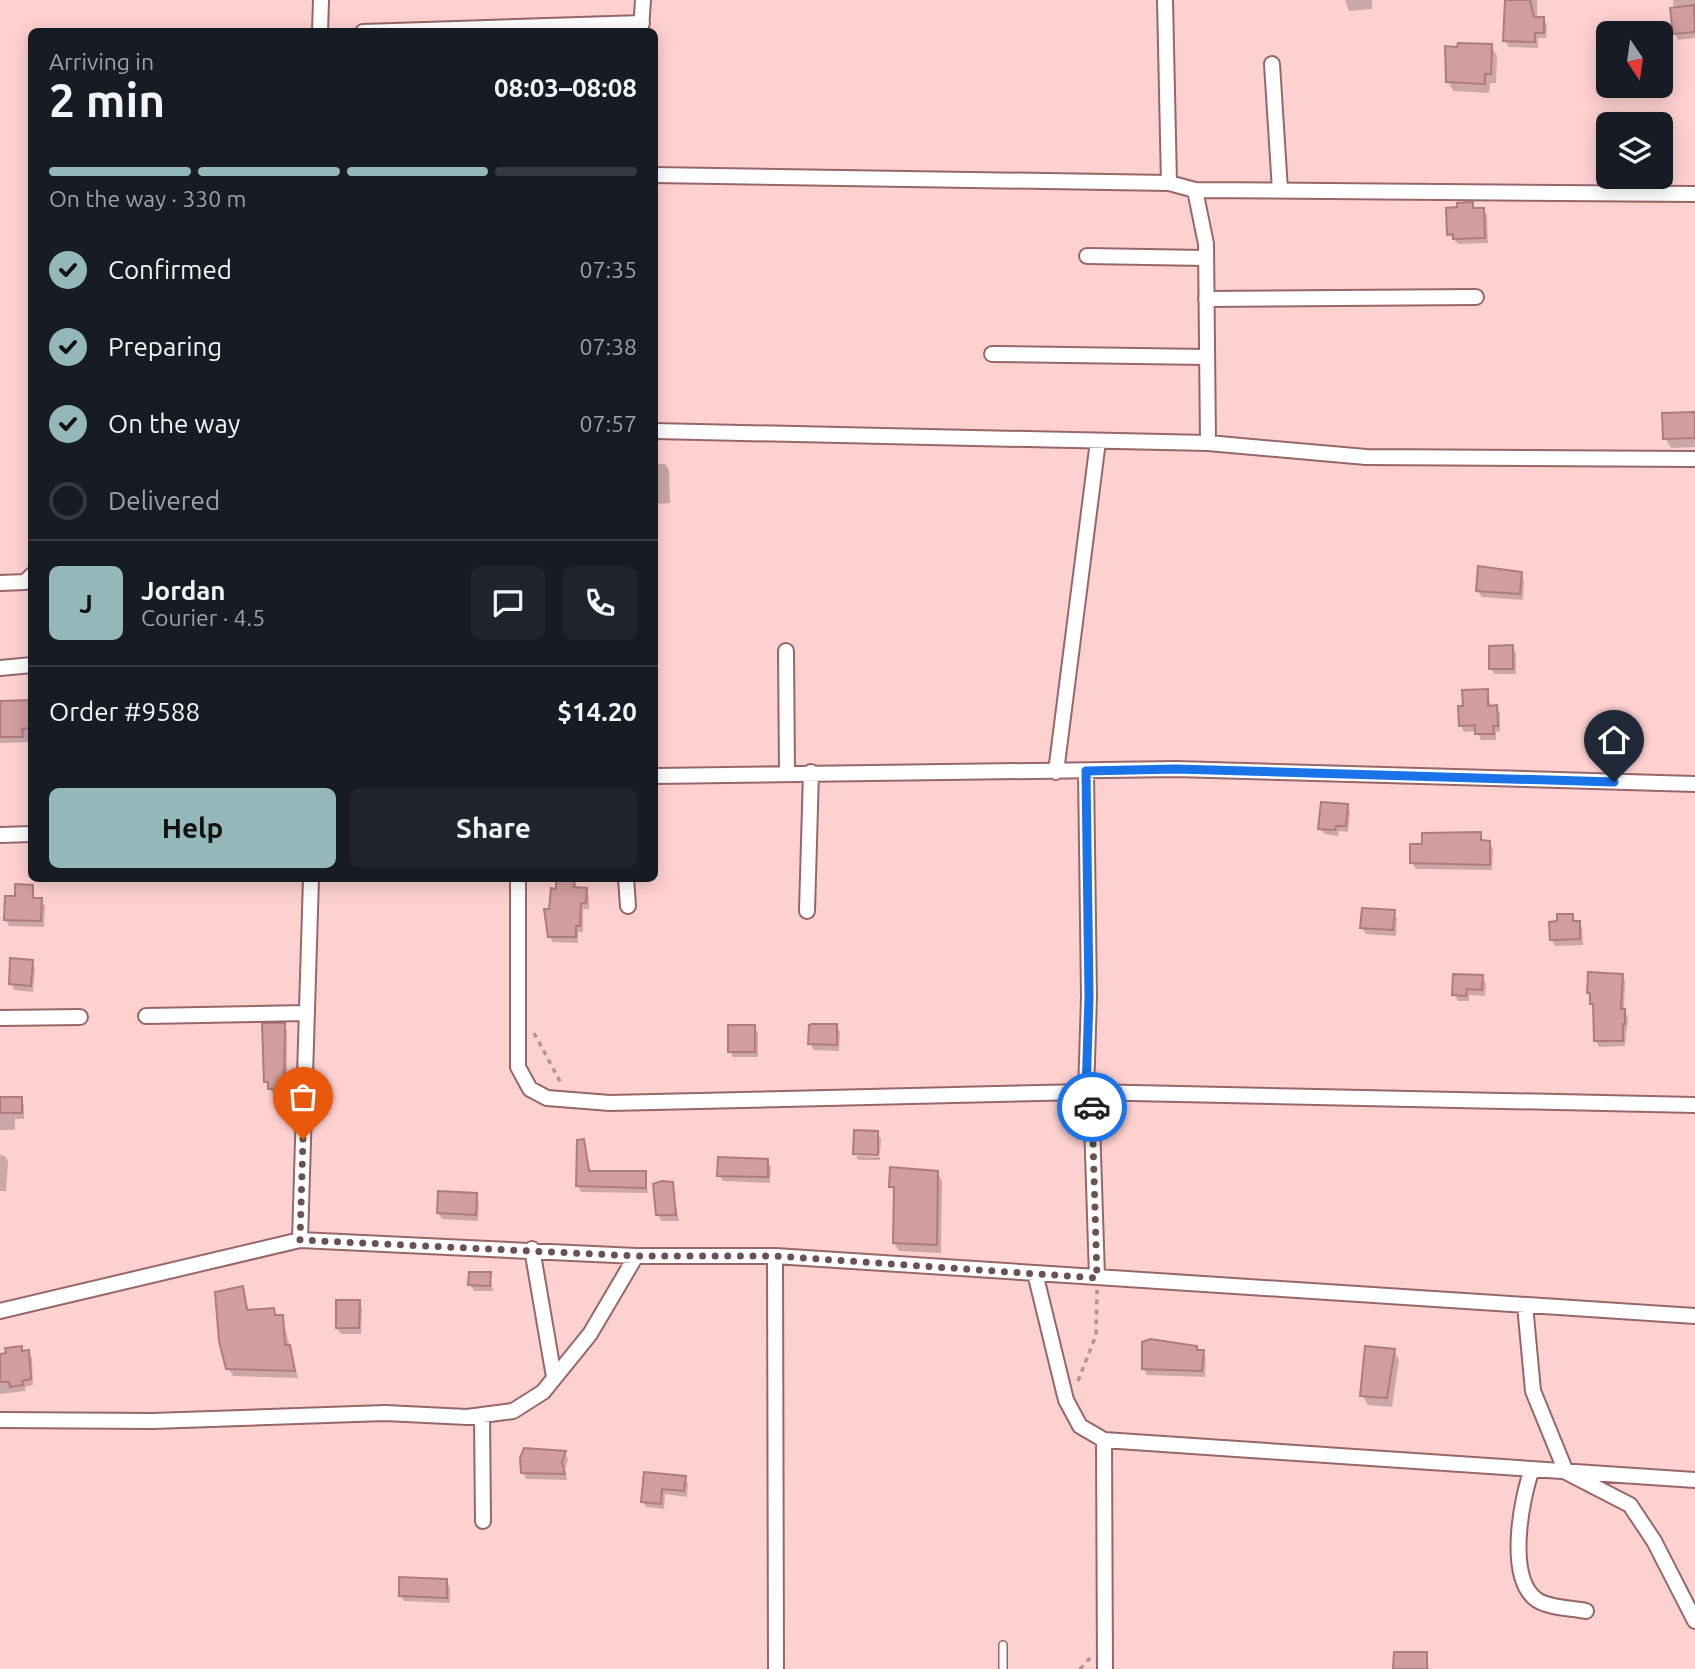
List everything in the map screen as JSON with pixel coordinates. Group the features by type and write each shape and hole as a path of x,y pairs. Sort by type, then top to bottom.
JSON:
{"street":[{"path":"320,28 321,0"},
{"path":"586,28 642,27 643,0"},
{"path":"1165,0 1166,155 1169,183"},
{"path":"1272,64 1280,190"},
{"path":"658,175 1169,183 1195,190 1695,194"},
{"path":"1195,190 1206,258 1208,443"},
{"path":"1087,256 1206,258"},
{"path":"1206,299 1476,297"},
{"path":"992,354 1207,357"},
{"path":"658,430 1208,443 1366,457 1695,459"},
{"path":"1056,772 1098,440"},
{"path":"0,583 25,582 28,579"},
{"path":"786,651 787,773"},
{"path":"0,668 28,666"},
{"path":"658,776 1176,769 1695,783"},
{"path":"1086,771 1089,1093 1097,1278"},
{"path":"807,911 811,772"},
{"path":"0,835 28,834"},
{"path":"300,1240 311,882"},
{"path":"518,882 519,1068 530,1089 547,1098 610,1103 1089,1093 1695,1105"},
{"path":"626,882 628,906"},
{"path":"146,1016 307,1013"},
{"path":"0,1018 80,1017"},
{"path":"0,1311 300,1240 636,1256 775,1256 1695,1316"},
{"path":"532,1250 554,1377"},
{"path":"0,1420 152,1420 385,1413 482,1415 513,1412 543,1392 590,1334 636,1256"},
{"path":"775,1256 776,1669"},
{"path":"1035,1273 1069,1407 1080,1426 1104,1440 1695,1480"},
{"path":"1525,1305 1533,1391 1566,1472 1630,1505 1654,1541 1695,1621"},
{"path":"482,1415 483,1521"},
{"path":"1104,1440 1105,1669"},
{"path":"1532,1469 1521,1499 1517,1531 1525,1588 1539,1602 1586,1611"}],"lane":[{"path":"1003,1645 1003,1669"}],"path":[{"path":"531,1027 569,1099"},
{"path":"1069,1407 1096,1335 1097,1278"}],"building":[{"path":"1505,0 1530,0 1534,17 1544,17 1544,33 1535,33 1535,42 1503,41"},
{"path":"1694,5 1695,32 1673,34 1670,8"},
{"path":"1458,43 1492,44 1491,74 1485,74 1485,84 1446,82 1445,46 1457,47"},
{"path":"1473,202 1473,208 1484,208 1485,238 1453,239 1453,234 1447,235 1446,208 1457,207 1457,203"},
{"path":"1695,412 1695,438 1663,439 1662,413"},
{"path":"1478,566 1522,572 1520,594 1476,591"},
{"path":"1513,645 1513,669 1489,669 1489,646"},
{"path":"1488,689 1488,706 1497,705 1498,726 1493,726 1494,734 1475,734 1475,725 1459,726 1458,706 1463,706 1462,690"},
{"path":"28,700 28,728 22,729 23,737 0,737 0,701"},
{"path":"1321,802 1348,804 1346,826 1336,826 1335,830 1318,829"},
{"path":"1481,832 1481,840 1490,841 1490,865 1410,863 1410,844 1422,844 1422,833"},
{"path":"556,882 575,882 574,887 587,888 586,903 581,903 580,926 576,926 576,937 548,937 544,909 549,909 551,888 556,889"},
{"path":"15,884 33,885 33,898 42,898 41,921 4,920 5,896 15,896"},
{"path":"1362,908 1395,910 1393,930 1360,928"},
{"path":"1557,914 1573,914 1573,921 1580,921 1580,939 1550,940 1549,922 1557,921"},
{"path":"10,958 33,960 31,986 9,984"},
{"path":"1588,972 1623,974 1623,1041 1594,1041 1593,1004 1590,1004 1590,993 1587,993"},
{"path":"1453,974 1483,975 1482,990 1467,989 1466,996 1452,995"},
{"path":"262,1023 285,1023 284,1089 268,1089 268,1082 264,1082"},
{"path":"837,1024 837,1045 808,1044 809,1025"},
{"path":"728,1025 755,1025 755,1052 728,1052"},
{"path":"0,1097 22,1097 22,1113 0,1113"},
{"path":"854,1130 878,1131 878,1155 853,1154"},
{"path":"584,1139 589,1171 646,1171 646,1188 576,1186 577,1140"},
{"path":"718,1157 768,1159 768,1177 717,1176"},
{"path":"890,1167 938,1171 937,1245 893,1243 894,1187 889,1187"},
{"path":"673,1182 676,1215 656,1215 653,1184"},
{"path":"438,1191 477,1193 476,1215 437,1213"},
{"path":"469,1272 491,1272 490,1286 468,1285"},
{"path":"243,1286 247,1310 274,1308 275,1315 283,1315 285,1345 290,1345 295,1371 226,1369 219,1341 215,1292"},
{"path":"336,1300 360,1300 359,1328 336,1328"},
{"path":"1150,1339 1197,1346 1197,1350 1204,1350 1202,1371 1142,1369 1142,1342"},
{"path":"22,1346 22,1351 29,1350 31,1379 22,1381 23,1385 10,1387 9,1382 0,1382 0,1354 6,1353 5,1348"},
{"path":"1365,1346 1395,1349 1387,1398 1360,1396"},
{"path":"524,1448 566,1451 562,1462 565,1474 521,1473 520,1458"},
{"path":"644,1472 686,1476 684,1491 662,1489 661,1504 641,1502"},
{"path":"399,1577 447,1579 447,1598 399,1596"},
{"path":"1394,1652 1427,1652 1427,1669 1393,1669"}],"way so far":[{"path":"303,1139 300,1240 453,1245 636,1256 775,1256 1097,1278 1092,1107"}],"route":[{"path":"1092,1107 1091,1093 1086,1093 1089,997 1086,771 1176,769 1614,782"}]}
